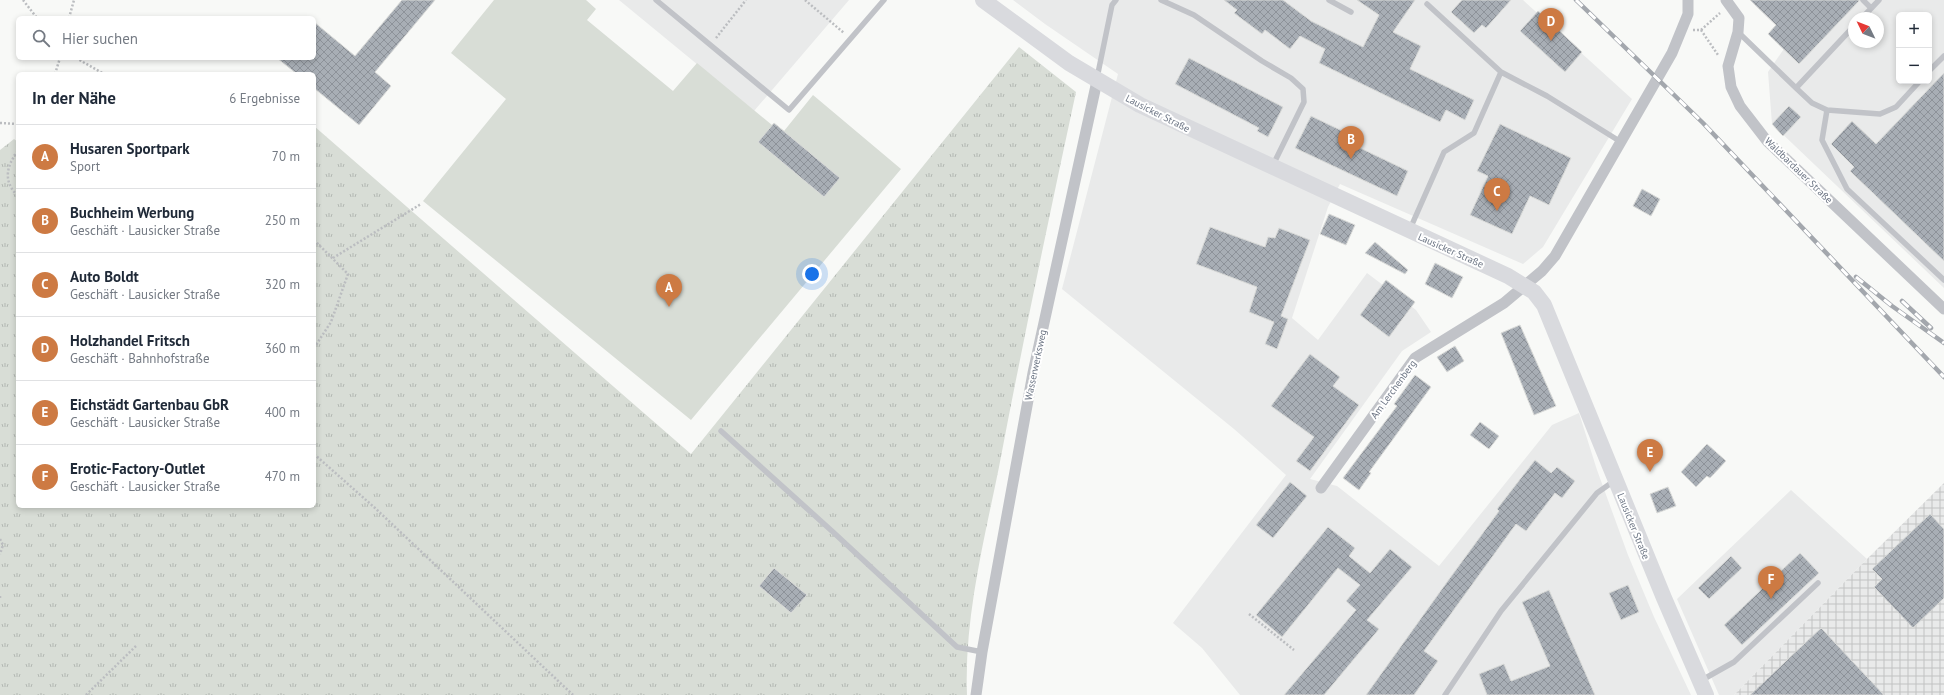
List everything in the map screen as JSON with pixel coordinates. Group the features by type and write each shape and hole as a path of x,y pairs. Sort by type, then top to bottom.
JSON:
{"main road":[{"name":"Lausicker Straße","path":"985,1 1046,48 1097,81 1140,105 1526,286 1537,295 1544,305 1703,688"}],"street":[{"name":"Am Lerchenberg","path":"1321,488 1415,358 1504,303 1526,286 1555,256 1672,53 1688,14 1688,0"},
{"name":"Waldbardauer Straße","path":"1729,2 1739,18 1738,32 1729,58 1728,66 1731,86 1740,106 1767,141 1944,309"},
{"name":"Wasserwerksweg","path":"976,695 982,652 1033,373 1097,81"}],"lane":[{"path":"656,0 789,110 884,0"},
{"path":"1097,81 1112,5 1116,0"},
{"path":"1161,0 1194,15 1262,61 1291,78 1302,89 1304,102 1272,167"},
{"path":"1330,0 1351,12"},
{"path":"1862,0 1871,8"},
{"path":"1867,12 1879,0"},
{"path":"1427,4 1501,72 1547,96 1622,142"},
{"path":"1738,32 1812,103 1827,110 1880,114 1896,107 1917,84"},
{"path":"1796,88 1848,32"},
{"path":"1932,69 1944,56"},
{"path":"1409,231 1444,152 1474,133 1501,72"},
{"path":"1827,110 1822,140 1847,189 1944,280"},
{"path":"721,431 834,532 957,647 982,652"},
{"path":"1445,695 1501,611 1597,493 1616,480"},
{"path":"1703,688 1734,662 1818,583"}],"path":[{"path":"23,0 35,16"},
{"path":"70,16 74,0"},
{"path":"710,45 746,0"},
{"path":"805,0 850,38"},
{"path":"1681,32 1701,30 1729,2"},
{"path":"1701,30 1716,55 1729,58"},
{"path":"56,72 59,60"},
{"path":"80,60 100,72"},
{"path":"0,123 16,124"},
{"path":"16,154 7,169 7,180 16,193"},
{"path":"333,258 422,204"},
{"path":"316,242 348,274 331,322 316,345"},
{"path":"316,456 386,518 572,695"},
{"path":"0,539 3,545 0,554"},
{"path":"1250,614 1294,650"},
{"path":"86,695 136,646"}],"shaded area":[{"path":"619,0 849,0 754,111"},
{"path":"1013,0 1523,0 1632,99 1543,247 1523,264 1340,184 1328,207 1292,318 1318,340 1367,273 1416,310 1431,332 1402,351 1310,479 1337,486 1439,566 1552,425 1579,413 1597,470 1628,555 1654,617 1691,695 1240,695 1202,648 1173,623 1286,475 1234,429 1062,289 1118,74"},
{"path":"1750,0 1944,0 1944,288 1772,124 1768,72 1790,40"},
{"path":"1944,483 1944,695 1734,695 1867,559"},
{"path":"1791,490 1867,559 1734,695 1719,695 1677,599"}],"green space":[{"path":"494,0 586,0 596,9 587,20 673,91 697,63 772,125 774,123 784,131 813,95 901,169 691,420 423,201 506,99 451,53"},
{"path":"1019,47 1076,92 981,551 969,637 967,695 0,695 0,150 14,139 16,140 16,508 316,508 316,128 691,454"}],"building":[{"path":"402,0 435,0 375,72 391,86 359,125 316,90 316,72 294,72 280,60 316,60 316,24 355,56"},
{"path":"1224,0 1283,0 1311,21 1363,47 1379,15 1357,0 1415,0 1393,32 1421,46 1410,69 1474,100 1465,120 1446,110 1440,122 1319,63 1325,49 1300,36 1290,49 1265,30 1262,34 1234,13 1237,10"},
{"path":"1462,0 1511,0 1486,28 1482,25 1474,33 1451,12"},
{"path":"1750,0 1859,0 1799,64 1768,34 1776,25"},
{"path":"1538,11 1582,52 1565,72 1520,31"},
{"path":"1189,58 1283,107 1268,137 1257,131 1259,128 1175,84"},
{"path":"1944,73 1944,261 1850,171 1854,167 1831,144 1852,121 1876,144"},
{"path":"1789,106 1801,117 1783,136 1772,124"},
{"path":"1311,116 1361,140 1358,147 1408,171 1397,196 1295,148"},
{"path":"774,123 840,178 824,197 758,142"},
{"path":"1500,124 1571,158 1549,205 1530,196 1512,234 1470,215 1488,176 1477,171"},
{"path":"1642,189 1660,199 1651,216 1633,206"},
{"path":"1329,214 1355,225 1346,245 1320,234"},
{"path":"1210,227 1265,247 1268,237 1275,238 1279,228 1310,240 1281,316 1288,319 1277,349 1265,344 1274,322 1249,312 1257,287 1196,264"},
{"path":"1375,242 1408,270 1405,274 1365,253"},
{"path":"1435,263 1463,277 1452,298 1425,284"},
{"path":"1386,280 1415,302 1389,337 1360,315"},
{"path":"1520,325 1556,406 1534,415 1501,333"},
{"path":"1455,346 1464,361 1447,372 1437,357"},
{"path":"1310,354 1340,377 1333,386 1359,405 1310,471 1296,461 1314,437 1271,406"},
{"path":"1415,375 1431,387 1369,472 1371,473 1359,490 1343,478 1397,406 1394,404"},
{"path":"1480,422 1499,436 1489,449 1470,435"},
{"path":"1707,444 1726,461 1710,478 1707,476 1696,487 1681,472"},
{"path":"1535,460 1551,473 1557,467 1575,481 1562,498 1555,493 1526,531 1516,524 1424,651 1438,661 1414,695 1366,695 1499,511 1497,509"},
{"path":"1290,482 1307,496 1273,538 1256,525"},
{"path":"1668,487 1676,506 1657,513 1650,494"},
{"path":"1930,514 1944,529 1944,598 1913,628 1874,587 1882,579 1872,569"},
{"path":"1328,527 1355,548 1349,556 1370,573 1390,549 1412,567 1367,620 1379,629 1324,695 1284,695 1356,610 1346,601 1360,585 1338,568 1282,637 1256,615"},
{"path":"1800,553 1819,573 1742,645 1724,625"},
{"path":"1731,556 1742,568 1709,599 1698,588"},
{"path":"774,568 807,595 791,613 759,586"},
{"path":"1628,585 1639,612 1621,620 1609,593"},
{"path":"1549,590 1595,695 1487,695 1479,674 1504,664 1511,681 1550,666 1522,602"},
{"path":"1821,628 1884,695 1750,695"}],"railway":[{"path":"1576,0 1703,123 1944,377"},
{"path":"1856,277 1892,306 1944,343"},
{"path":"1902,301 1931,328"}],"place":[{"name":"Holzhandel Fritsch","path":"1551,41"},
{"name":"Buchheim Werbung","path":"1351,159"},
{"name":"Auto Boldt","path":"1497,211"},
{"name":"Husaren Sportpark","path":"669,307"},
{"name":"Eichstädt Gartenbau GbR","path":"1650,472"},
{"name":"Erotic-Factory-Outlet","path":"1771,599"}]}
